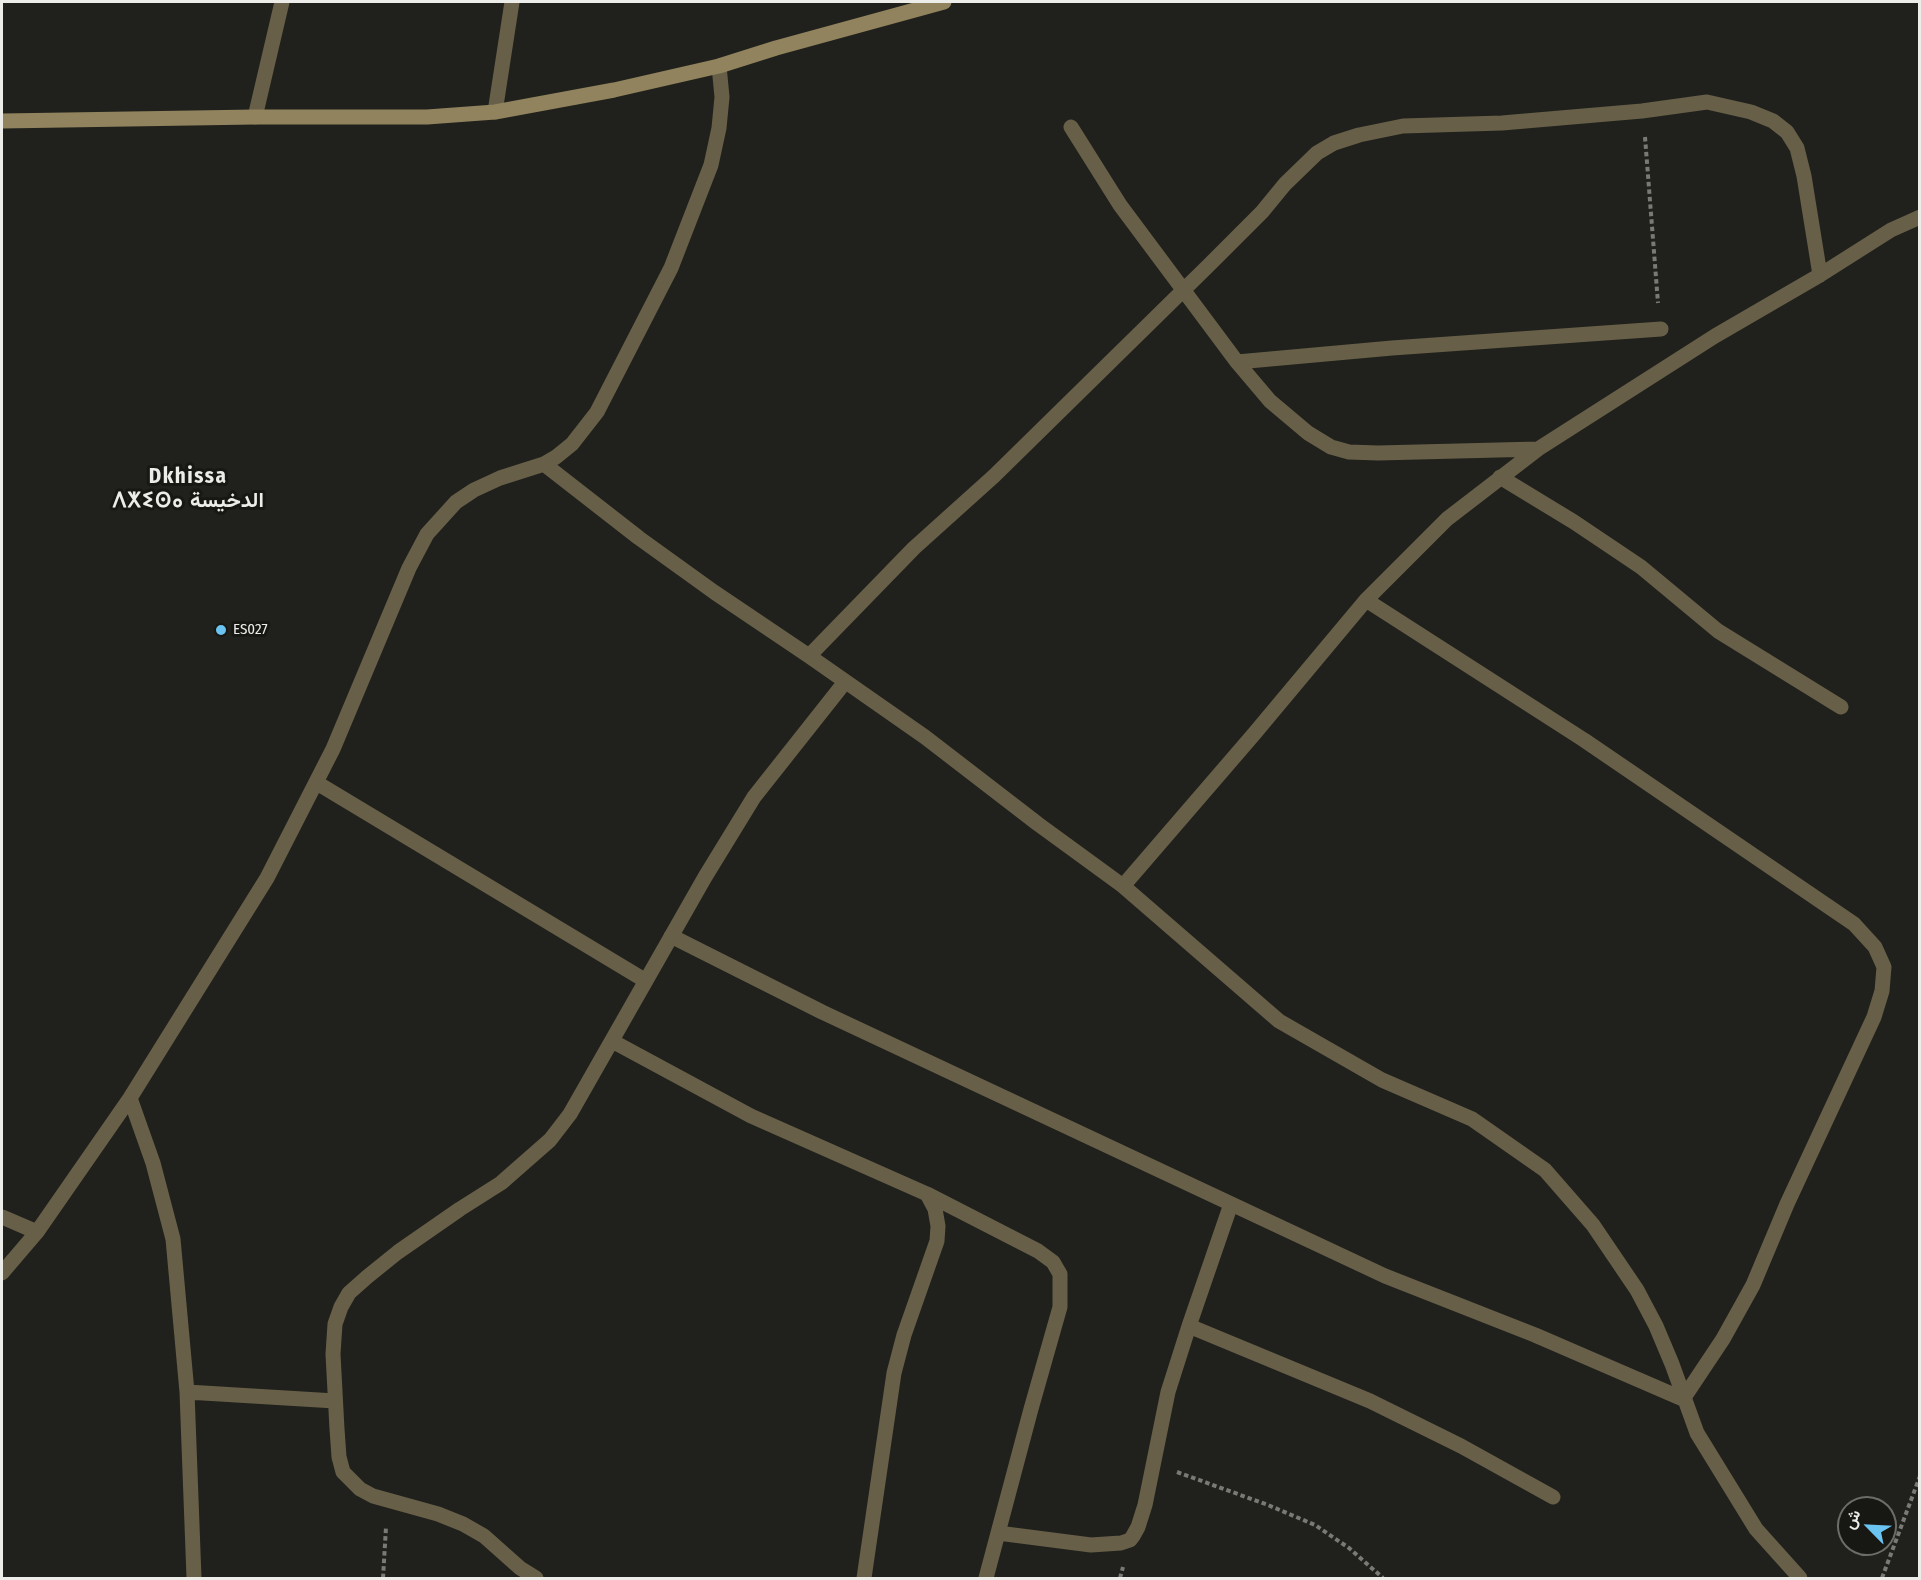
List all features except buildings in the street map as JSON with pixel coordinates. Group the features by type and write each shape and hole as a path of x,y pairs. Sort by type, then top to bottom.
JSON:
{"street":[{"path":"255,117 282,2"},
{"path":"495,112 512,2"},
{"path":"2,121 427,117 495,112 614,90 719,66 944,2"},
{"path":"2,1273 37,1232 130,1098 267,878 333,749 409,568 428,534 456,502 474,490 500,478 544,464 572,444 597,412 671,268 692,216 713,156 719,128 722,97 719,66"},
{"path":"809,656 914,548 1002,468 1262,212 1285,184 1317,153 1334,143 1403,126 1502,123 1642,111 1707,102 1726,105 1773,122 1787,132 1797,148 1804,176 1820,276"},
{"path":"1071,127 1120,205 1237,362 1270,401 1308,433 1331,447 1349,452 1538,449"},
{"path":"1123,886 1247,743 1366,600 1447,519 1538,449 1715,336 1820,276 1891,230 1920,217"},
{"path":"1237,362 1392,348 1661,329"},
{"path":"544,464 639,538 925,737 1123,886 1279,1021 1382,1080 1472,1119 1545,1170 1593,1225 1637,1290 1660,1336 1697,1433 1756,1529 1800,1578"},
{"path":"1500,477 1574,522 1641,567 1718,631 1841,708"},
{"path":"1366,600 1584,740 1854,924 1875,947 1884,967 1882,991 1875,1017 1787,1204 1753,1285 1724,1339 1683,1399"},
{"path":"536,1578 520,1568 484,1536 463,1524 438,1514 373,1496 360,1489 343,1472 339,1457 335,1401 333,1354 335,1324 349,1293 398,1252 501,1183 550,1140 570,1114 671,936 754,797 845,682"},
{"path":"317,783 646,981"},
{"path":"671,936 822,1012 1384,1276 1535,1335 1683,1399"},
{"path":"612,1041 751,1116 927,1194 1038,1251 1053,1262 1060,1274 1060,1307 986,1578"},
{"path":"130,1098 153,1163 174,1239 188,1392 194,1578"},
{"path":"864,1578 894,1372 904,1335 937,1241 938,1226 935,1209 927,1194"},
{"path":"998,1533 1091,1545 1121,1543 1130,1540 1138,1527 1154,1464 1168,1392 1231,1204"},
{"path":"2,1217 37,1232"},
{"path":"1189,1326 1370,1401 1461,1446 1553,1497"},
{"path":"188,1392 335,1401"}],"path":[{"path":"1642,111 1661,329"},
{"path":"1154,1464 1210,1483 1315,1525 1349,1548 1383,1578"},
{"path":"1882,1578 1920,1476"},
{"path":"383,1578 388,1500"}],"place":[{"name":"ES027","path":"221,630"}],"district":[{"name":"Dkhissa ⴷⵅⵉⵙⴰ الدخيسة","path":"188,489"}]}
